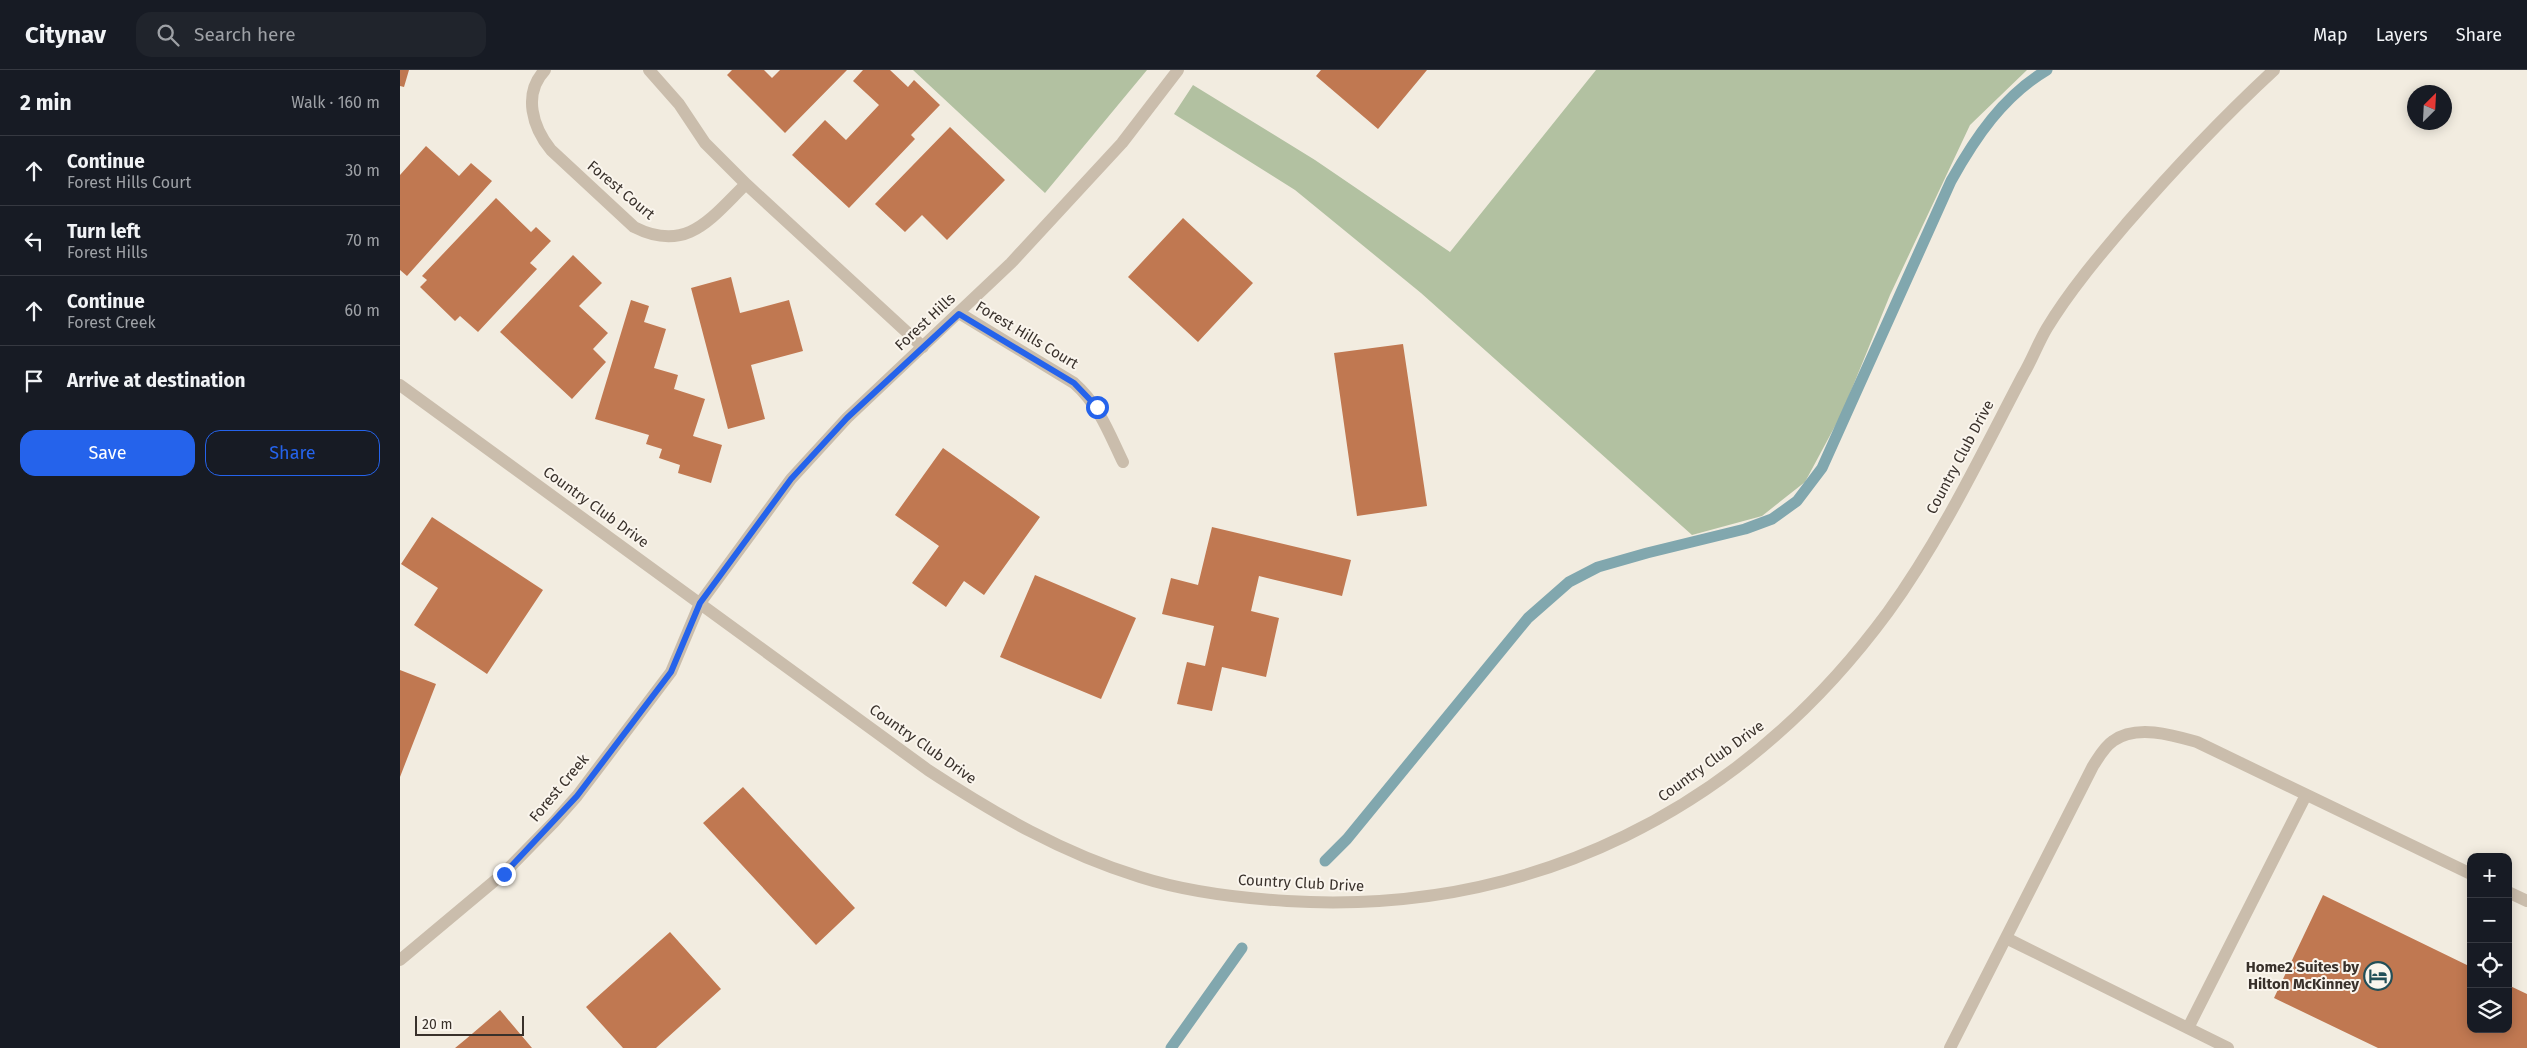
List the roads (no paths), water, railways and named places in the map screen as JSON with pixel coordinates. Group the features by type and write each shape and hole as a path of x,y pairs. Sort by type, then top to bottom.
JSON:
{"street":[{"name":"Forest Court","path":"545,70 536,85 532,101 533,115 540,137 551,150 634,226 650,235 667,238 696,230 708,222 746,184"},
{"path":"649,70 679,104 705,143 746,184 923,347"},
{"name":"Forest Hills","path":"700,603 791,479 847,418 1011,263 1097,172 1178,70"},
{"name":"Country Club Drive","path":"400,385 928,770 1019,827 1063,848 1142,878 1239,897 1360,904 1435,896 1547,870 1618,841 1686,804 1763,746 1827,685 1870,635 1906,585 1948,515 2048,327 2098,257 2174,168 2274,70"},
{"name":"Forest Hills Court","path":"959,314 1074,383 1087,394 1097,407 1123,462"},
{"name":"Forest Creek","path":"400,960 504,874 577,796 671,672 700,603"},
{"path":"1950,1048 2093,766 2114,740 2141,733 2168,734 2197,742 2467,872"},
{"path":"2188,1028 2306,795"},
{"path":"2512,894 2527,901"},
{"path":"2006,938 2228,1048"}],"waterway":[{"path":"1325,861 1347,839 1528,618 1569,582 1598,567 1745,529 1772,519 1797,501 1822,468 1951,181 1960,165 1980,134 2004,105 2031,80 2047,70"},
{"path":"1171,1048 1242,948"}],"place":[{"name":"Home2 Suites by Hilton McKinney","path":"2378,976"}]}
